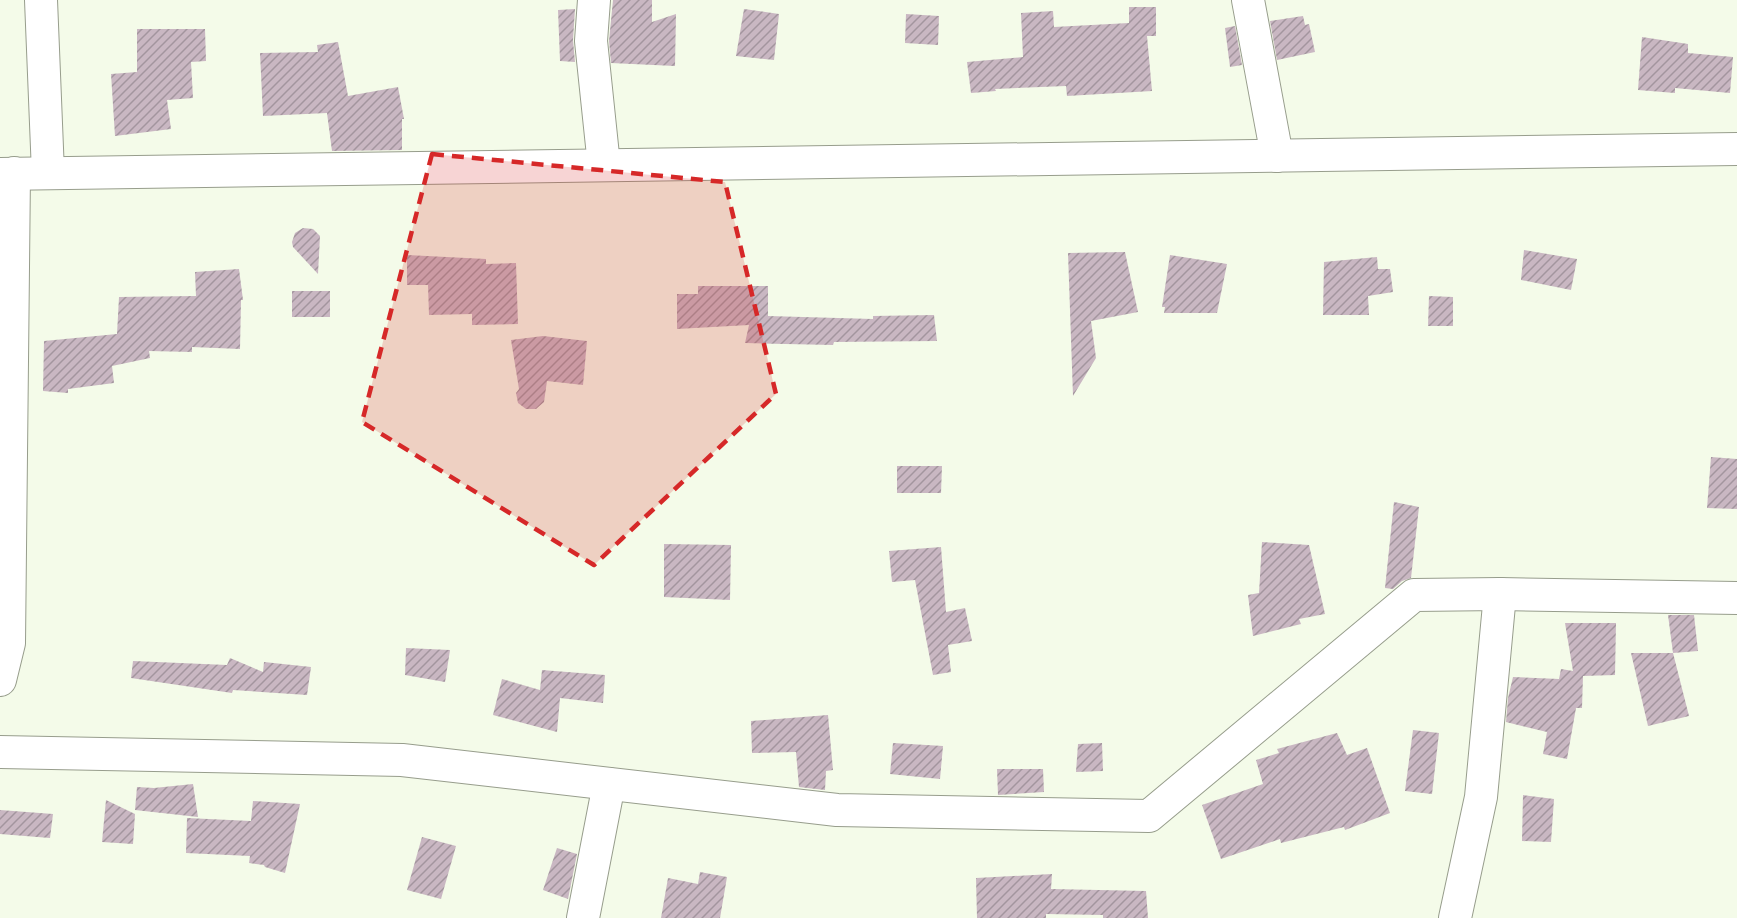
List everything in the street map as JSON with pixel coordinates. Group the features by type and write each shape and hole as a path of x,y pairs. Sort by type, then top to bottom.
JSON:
{"street":[{"path":"41,0 48,173"},
{"path":"594,0 591,41 604,165"},
{"path":"1248,0 1277,156"},
{"path":"0,680 9,643 7,174 1737,149"},
{"path":"1455,918 1481,798 1500,594"},
{"path":"0,752 402,760 837,810 1149,816 1414,595 1737,598"},
{"path":"583,918 609,784"}],"highlighted area":[{"path":"432,154 725,182 776,394 594,565 362,422"}],"building":[{"path":"613,0 652,0 652,22 676,14 675,66 611,63 609,41"},
{"path":"1129,7 1156,7 1156,36 1147,36 1152,91 1067,96 1066,86 995,89 996,91 971,93 967,62 1023,57 1021,13 1053,11 1054,27 1129,23"},
{"path":"575,9 573,40 575,62 560,61 558,10"},
{"path":"744,9 779,14 774,60 736,56"},
{"path":"906,14 939,16 938,45 905,43"},
{"path":"1303,16 1305,25 1309,24 1315,52 1277,60 1270,21"},
{"path":"1235,26 1242,65 1230,67 1225,28"},
{"path":"137,29 205,29 206,61 191,62 193,98 167,100 171,129 115,136 111,74 137,72"},
{"path":"1642,37 1688,44 1688,53 1733,57 1730,93 1675,88 1675,93 1638,90"},
{"path":"338,42 348,96 398,87 404,119 402,119 402,150 332,151 327,113 263,116 260,53 318,52 317,45"},
{"path":"303,228 313,229 320,236 318,274 293,247 295,233"},
{"path":"1524,250 1577,259 1571,290 1521,280"},
{"path":"1125,252 1138,312 1091,321 1096,358 1073,396 1068,253"},
{"path":"407,255 486,259 486,264 516,263 518,324 472,325 472,314 429,315 428,285 407,285"},
{"path":"1170,255 1227,264 1217,313 1164,313 1165,307 1162,307"},
{"path":"1377,257 1378,269 1390,269 1393,292 1368,296 1369,315 1323,315 1324,262"},
{"path":"239,269 243,300 241,300 240,349 192,347 192,352 149,351 150,358 112,366 114,383 68,389 68,393 43,391 44,341 117,334 119,297 196,296 195,272"},
{"path":"698,286 768,286 768,316 873,319 873,316 934,315 937,341 834,342 833,345 745,343 749,325 677,329 677,294 698,294"},
{"path":"292,291 330,291 330,317 292,317"},
{"path":"1429,296 1453,297 1453,326 1428,326"},
{"path":"543,336 587,341 583,385 547,381 544,402 536,409 526,409 518,403 516,393 519,389 511,340"},
{"path":"1711,457 1737,459 1737,509 1707,508"},
{"path":"897,466 942,466 941,493 897,493"},
{"path":"1394,502 1419,507 1411,578 1402,581 1393,589 1385,588"},
{"path":"1262,542 1309,545 1325,614 1299,619 1301,624 1253,636 1248,595 1259,593"},
{"path":"664,544 731,545 730,600 664,597"},
{"path":"941,547 946,612 965,608 972,641 948,645 951,672 933,675 915,580 892,582 889,551"},
{"path":"1668,615 1694,615 1698,651 1673,653"},
{"path":"1565,623 1616,623 1615,675 1583,676 1582,708 1576,708 1567,759 1543,754 1547,732 1506,722 1513,677 1559,679 1561,669 1573,671"},
{"path":"406,648 450,650 445,682 405,675"},
{"path":"1631,653 1673,653 1689,716 1648,726"},
{"path":"230,658 263,672 264,662 311,667 307,695 233,690 232,693 131,678 133,661 227,665"},
{"path":"542,670 605,675 603,703 560,698 557,732 493,715 502,679 540,690"},
{"path":"828,715 833,770 826,771 825,790 799,787 796,752 752,753 751,721"},
{"path":"1413,730 1439,733 1432,794 1405,791"},
{"path":"1337,733 1347,755 1367,748 1390,813 1345,830 1344,827 1281,843 1280,839 1221,859 1202,805 1263,784 1256,760 1279,753 1277,749"},
{"path":"893,743 943,746 940,779 890,774"},
{"path":"1102,743 1103,771 1076,772 1078,744"},
{"path":"997,769 1043,769 1044,792 998,795"},
{"path":"193,784 198,817 135,810 137,787 154,788"},
{"path":"1523,795 1554,799 1551,842 1522,841"},
{"path":"106,800 135,814 133,844 102,842"},
{"path":"253,801 300,804 285,873 264,865 249,863 250,856 186,853 187,818 251,821"},
{"path":"0,810 53,814 50,838 0,834"},
{"path":"422,837 456,846 441,899 407,890"},
{"path":"557,848 577,854 568,899 543,890"},
{"path":"700,872 727,877 720,918 661,918 668,878 698,884"},
{"path":"1052,874 1051,889 1146,891 1148,918 1046,914 1046,918 977,918 976,878"}]}
